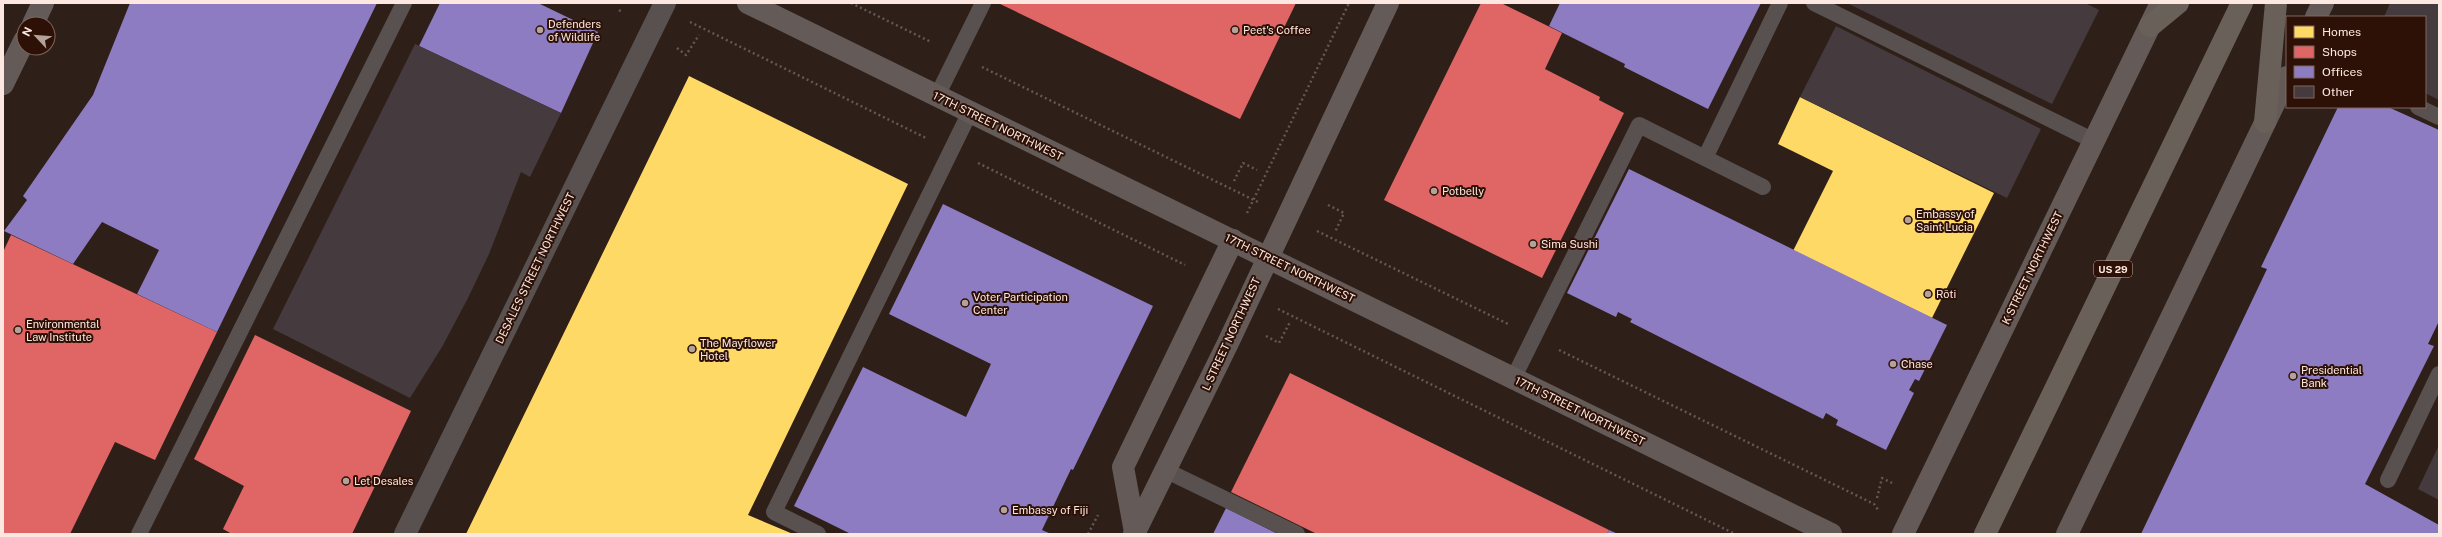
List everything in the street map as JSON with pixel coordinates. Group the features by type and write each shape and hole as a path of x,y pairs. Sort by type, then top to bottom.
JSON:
{"highway":[{"path":"2150,26 2178,3"},
{"name":"US 29","path":"1985,534 2242,3"},
{"path":"2265,122 2276,3"}],"main road":[{"path":"36,16 43,3"},
{"name":"17TH STREET NORTHWEST","path":"748,3 1831,534"},
{"name":"L STREET NORTHWEST","path":"1136,533 1228,343 1267,257 1388,3"},
{"name":"K STREET NORTHWEST","path":"1903,534 2162,3"},
{"path":"2316,16 2323,3"},
{"path":"3,84 17,56"},
{"path":"2067,534 2286,79"},
{"path":"1136,533 1123,467 1233,240"}],"street":[{"name":"DESALES STREET NORTHWEST","path":"405,534 665,3"}],"lane":[{"path":"140,534 404,3"},
{"path":"936,96 983,3"},
{"path":"1706,156 1780,3"},
{"path":"1814,3 2094,142"},
{"path":"2420,108 2439,117"},
{"path":"818,534 774,512 970,112"},
{"path":"1513,378 1639,125 1706,156 1764,187"},
{"path":"2388,480 2439,374"},
{"path":"1166,470 1297,534"}],"path":[{"path":"851,3 1242,194"},
{"path":"1233,240 1349,3"},
{"path":"677,48 686,55 699,35"},
{"path":"1234,181 1243,163 1257,170"},
{"path":"1328,205 1344,213 1335,232"},
{"path":"1320,232 1874,504 1884,516"},
{"path":"1277,309 1735,534"},
{"path":"1265,336 1279,343 1290,322"},
{"path":"1877,498 1882,478"}],"building: Homes":[{"name":"The Mayflower Hotel","path":"689,76 908,184 748,515 793,534 466,534"},
{"path":"1800,97 1994,193 1932,318 1793,251 1833,171 1778,144"}],"building: Shops":[{"path":"998,3 1296,3 1240,119"},
{"path":"1481,3 1501,3 1562,33 1545,69 1600,97 1599,100 1624,113 1542,278 1384,200"},
{"path":"11,235 217,332 155,460 115,442 70,534 3,534 3,252"},
{"path":"255,335 411,411 352,534 232,534 223,529 244,486 194,459"},
{"path":"1290,373 1609,530 1607,534 1317,534 1231,492"}],"building: Offices":[{"path":"130,3 377,3 217,332 137,294 159,250 102,222 73,264 4,231 27,200 23,196 93,95"},
{"path":"440,3 538,3 598,32 561,113 419,46"},
{"path":"1560,3 1761,3 1708,109 1624,67 1625,64 1549,26"},
{"path":"2338,108 2390,108 2439,130 2439,321 2428,344 2434,346 2365,484 2439,525 2439,534 2141,534 2267,269 2261,267"},
{"path":"1629,169 1947,325 1919,381 1915,379 1909,390 1914,393 1886,450 1836,425 1838,420 1826,413 1823,419 1630,322 1632,319 1618,312 1616,317 1567,293"},
{"path":"943,204 1153,306 1042,530 1051,534 851,534 794,506 863,367 966,417 991,364 889,314"},
{"path":"1226,508 1278,534 1213,534"},
{"path":"1609,530 1618,534 1607,534"}],"building: Other":[{"path":"1847,3 2085,3 2099,10 2052,104"},
{"path":"2390,3 2439,3 2439,100 2426,94 2426,16 2384,16"},
{"path":"1836,26 2041,129 2007,198 1800,97"},
{"path":"415,44 561,113 530,177 521,172 489,254 468,298 442,347 410,398 273,329"},
{"path":"2439,445 2439,500 2418,489"}],"place":[{"name":"Defenders of Wildlife","path":"540,30"},
{"name":"Peet's Coffee","path":"1235,30"},
{"name":"Potbelly","path":"1434,191"},
{"name":"Embassy of Saint Lucia","path":"1908,220"},
{"name":"Sima Sushi","path":"1533,244"},
{"name":"Rōti","path":"1928,294"},
{"name":"Voter Participation Center","path":"965,303"},
{"name":"Environmental Law Institute","path":"18,330"},
{"name":"The Mayflower Hotel","path":"692,349"},
{"name":"Chase","path":"1893,364"},
{"name":"Presidential Bank","path":"2293,376"},
{"name":"Let Desales","path":"346,481"},
{"name":"Embassy of Fiji","path":"1004,510"}]}
